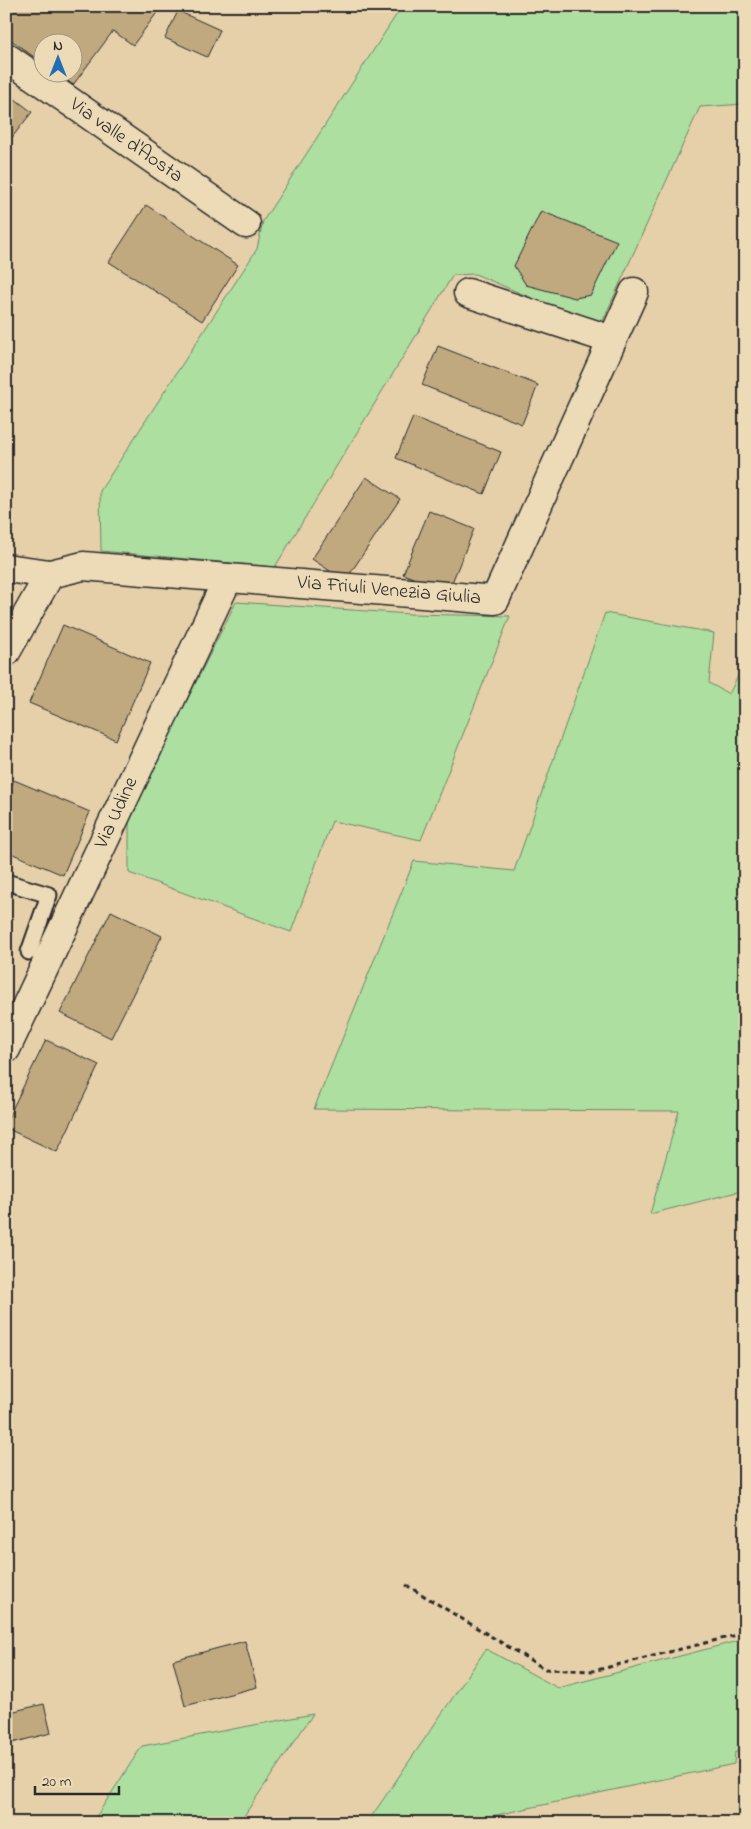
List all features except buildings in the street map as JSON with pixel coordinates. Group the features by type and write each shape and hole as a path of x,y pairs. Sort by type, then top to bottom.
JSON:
{"street":[{"name":"Via valle d'Aosta","path":"6,57 246,224"},
{"name":"Via Friuli Venezia Giulia","path":"6,568 50,574 83,566 495,600 634,292"},
{"path":"468,293 612,340"},
{"path":"6,652 50,574"},
{"name":"Via Udine","path":"6,1049 228,578"}],"lane":[{"path":"6,882 49,895 29,952"}],"path":[{"path":"406,1585 545,1669 593,1671 745,1633"}],"green space":[{"path":"402,6 745,6 745,104 700,107 600,327 475,274 453,275 275,567 101,551 100,491 257,249 263,221"},
{"path":"236,602 410,614 510,616 421,840 332,821 291,932 129,873 129,816"},
{"path":"605,613 714,633 709,683 729,694 745,662 745,1190 650,1214 679,1111 314,1109 414,861 514,871"},
{"path":"745,1639 745,1753 735,1752 734,1764 459,1823 367,1823 486,1649 558,1688"},
{"path":"313,1714 239,1823 92,1823 142,1746"}]}
